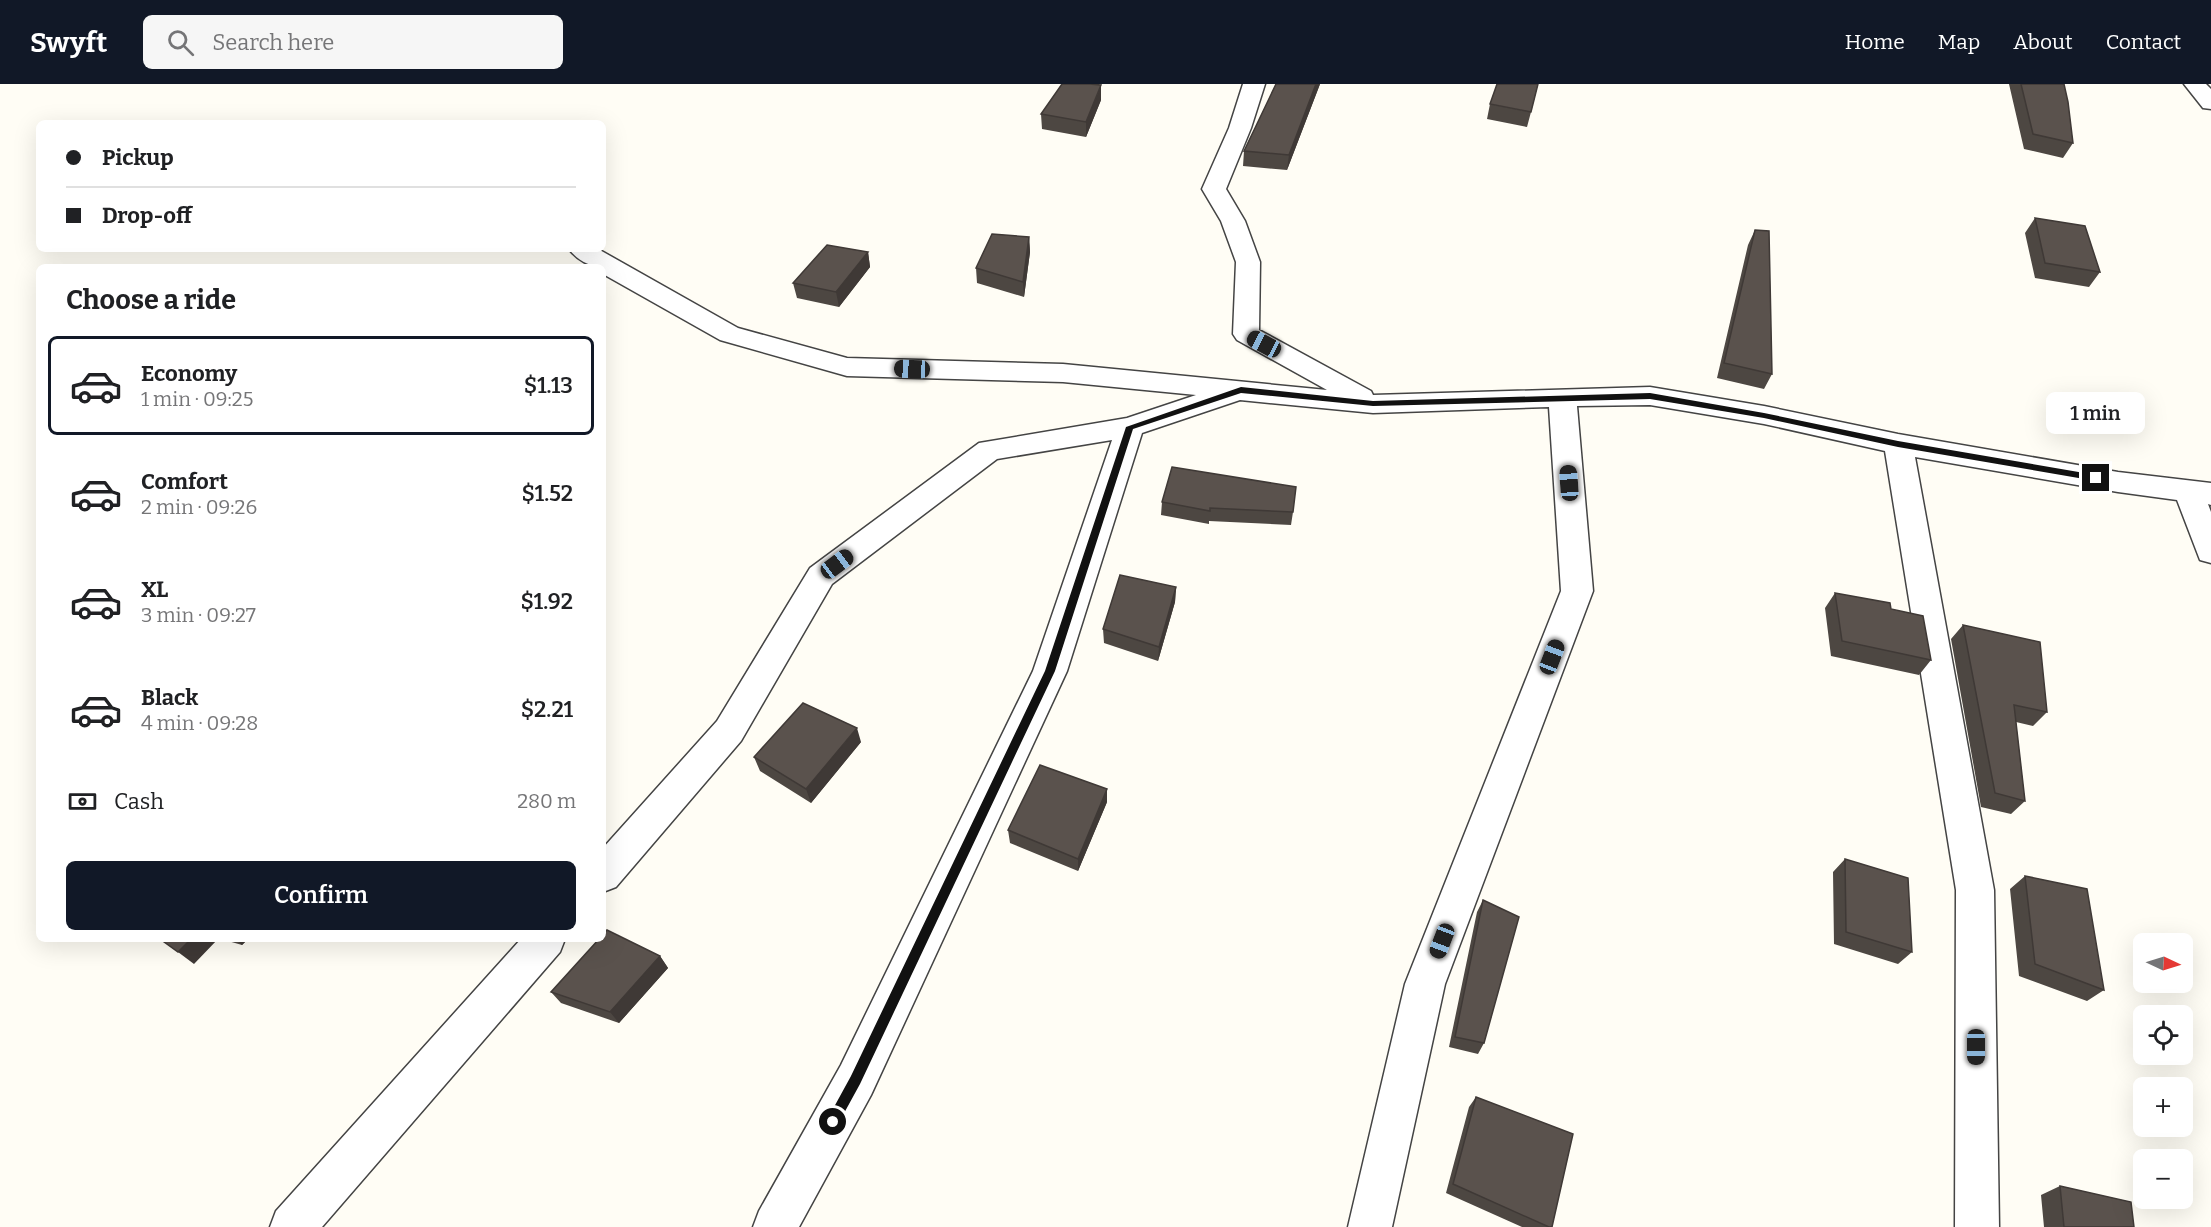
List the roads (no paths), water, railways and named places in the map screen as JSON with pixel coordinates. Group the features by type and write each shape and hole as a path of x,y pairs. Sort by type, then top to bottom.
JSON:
{"street":[{"path":"1254,84 1240,128 1214,189 1233,220 1248,262 1246,334 1373,404"},
{"path":"2195,84 2211,103"},
{"path":"586,252 604,264"},
{"path":"606,265 729,334 847,367 1063,373 1373,404 1650,396 1764,415 1898,444 2118,482 2200,492 2211,552"},
{"path":"606,871 729,731 821,576 989,450 1130,427 1241,390"},
{"path":"1370,1227 1425,984 1577,591 1562,397"},
{"path":"775,1227 856,1080 1050,671 1130,427"},
{"path":"1898,444 1975,890 1977,1227"},
{"path":"292,1227 543,942"}]}
